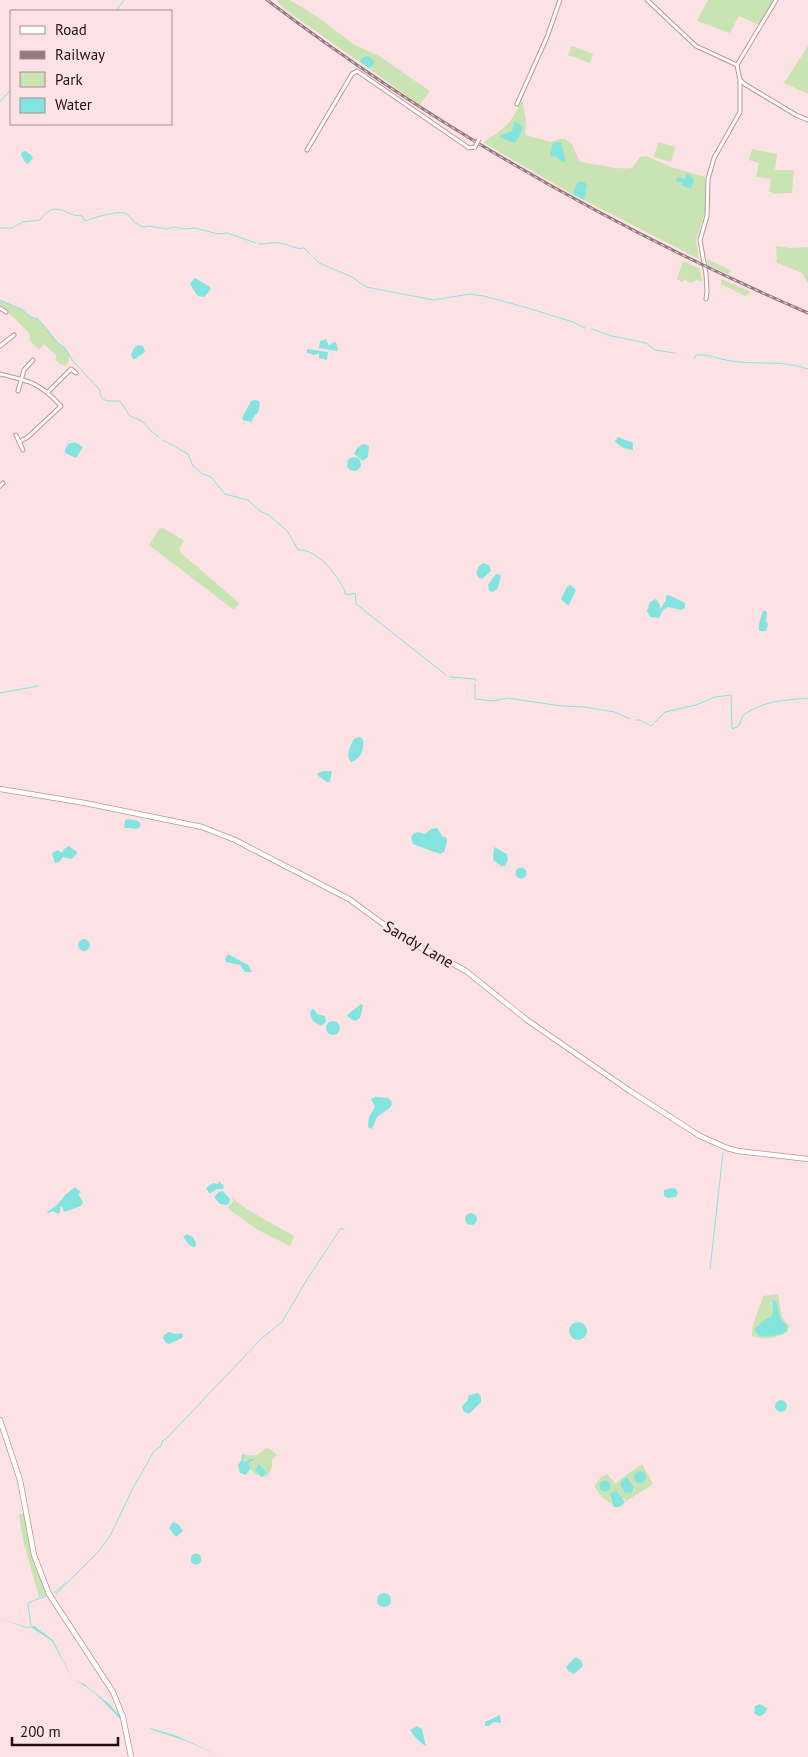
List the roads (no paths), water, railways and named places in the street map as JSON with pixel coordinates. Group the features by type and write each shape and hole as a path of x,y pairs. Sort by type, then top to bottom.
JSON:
{"street":[{"path":"517,104 547,37 560,0"},
{"path":"647,0 696,46 737,65"},
{"path":"706,299 706,274 700,240 707,216 708,179 714,158 740,112 740,80 737,65 776,0"},
{"path":"307,150 352,74 357,71 469,148 475,147 480,139"},
{"path":"740,80 790,112 808,120"},
{"path":"0,308 6,312"},
{"path":"0,346 13,338"},
{"path":"18,391 22,374 33,360"},
{"path":"48,392 69,367 76,373"},
{"path":"0,374 40,386 60,406 65,408"},
{"path":"19,442 28,438 60,406"},
{"path":"16,435 23,450"},
{"name":"Sandy Lane","path":"0,789 83,803 202,827 235,840 349,899 408,942 466,971 528,1020 630,1091 700,1136 738,1151 808,1159"},
{"path":"0,1420 20,1480 34,1555 43,1580 113,1692 124,1719 131,1757"}],"water":[{"path":"366,56 375,62 368,68 360,61"},
{"path":"515,121 523,127 514,143 499,136 512,131"},
{"path":"561,142 566,162 561,161 557,157 550,156 553,143"},
{"path":"25,151 33,158 28,164 21,155"},
{"path":"686,174 690,175 694,181 691,189 681,185 682,182 677,182 676,180 678,177 685,179"},
{"path":"584,182 587,185 584,200 572,194 577,183"},
{"path":"195,278 211,289 204,297 198,296 190,283"},
{"path":"326,339 329,346 336,342 338,350 319,348 320,341"},
{"path":"138,345 143,346 145,352 133,359 131,355 134,348"},
{"path":"307,349 328,352 327,360 319,358 319,353 315,355 307,353"},
{"path":"251,401 259,401 260,404 258,413 251,422 243,420 242,418"},
{"path":"618,437 633,443 633,450 618,445 615,441"},
{"path":"75,442 83,447 76,458 65,453 68,444"},
{"path":"363,444 369,446 368,457 363,461 354,454 357,448"},
{"path":"354,457 359,459 361,464 359,469 354,471 349,469 347,464 349,459"},
{"path":"483,563 489,565 491,571 482,579 478,577 477,571 478,567"},
{"path":"496,574 501,575 498,588 493,592 489,591 488,585"},
{"path":"570,585 576,590 569,605 567,605 561,599"},
{"path":"669,595 685,603 685,608 681,610 668,607 663,610 659,618 650,617 647,611 650,602 656,599 660,605 660,610 666,600 666,596"},
{"path":"763,611 766,611 766,621 768,624 766,631 759,631 759,624"},
{"path":"359,737 363,739 362,750 357,759 351,762 348,754 354,739"},
{"path":"323,771 332,771 330,782 317,775"},
{"path":"125,820 138,821 141,824 139,828 124,828"},
{"path":"437,828 443,837 446,837 447,842 444,852 440,854 413,844 411,837 413,834 418,832 425,834 431,829"},
{"path":"69,846 77,854 71,859 63,857 59,862 55,863 52,853 58,850 62,853"},
{"path":"494,847 507,854 508,860 505,866 501,866 493,860"},
{"path":"519,868 523,868 526,873 525,877 519,878 516,875 516,871"},
{"path":"86,939 89,940 89,950 82,951 79,950 78,943 79,940"},
{"path":"228,954 248,965 252,972 245,972 240,965 226,962 225,959"},
{"path":"361,1004 363,1006 360,1018 355,1021 348,1017 347,1015"},
{"path":"314,1009 317,1014 325,1016 326,1022 321,1026 313,1021 310,1014 311,1010"},
{"path":"330,1021 336,1021 340,1028 336,1035 330,1035 326,1031 326,1025"},
{"path":"375,1097 388,1098 392,1102 391,1107 377,1117 372,1129 368,1127 369,1117 375,1107 371,1099"},
{"path":"219,1181 224,1186 223,1189 217,1189 209,1193 206,1188 213,1183 218,1184"},
{"path":"75,1187 81,1192 78,1194 83,1202 81,1206 64,1212 62,1206 58,1214 53,1211 47,1212 57,1205"},
{"path":"673,1188 678,1193 676,1197 668,1198 664,1196 664,1190"},
{"path":"223,1191 230,1199 226,1205 220,1204 214,1197"},
{"path":"469,1213 473,1213 477,1219 473,1225 469,1225 465,1221 465,1217"},
{"path":"187,1234 193,1237 196,1246 189,1245 183,1236"},
{"path":"772,1300 776,1301 781,1319 787,1325 787,1331 778,1335 761,1337 756,1333 755,1328 771,1317 773,1312"},
{"path":"578,1322 584,1325 587,1331 584,1337 578,1340 572,1337 569,1331 572,1325"},
{"path":"169,1332 175,1334 182,1333 183,1336 169,1344 163,1338"},
{"path":"478,1393 481,1396 481,1402 469,1414 463,1411 462,1406 467,1401 469,1395"},
{"path":"781,1400 787,1406 781,1412 775,1406"},
{"path":"245,1454 243,1461 254,1459 249,1463 250,1469 246,1475 240,1473 238,1465 242,1455"},
{"path":"259,1464 267,1472 262,1478 255,1470"},
{"path":"638,1471 642,1471 646,1477 642,1483 638,1483 634,1479 634,1475"},
{"path":"627,1477 634,1487 632,1492 625,1493 620,1484"},
{"path":"603,1481 607,1481 610,1486 609,1490 603,1491 600,1488 600,1484"},
{"path":"616,1491 625,1502 618,1507 613,1506 610,1494"},
{"path":"173,1522 178,1524 183,1531 176,1537 169,1528"},
{"path":"196,1553 202,1559 196,1565 190,1559"},
{"path":"381,1593 387,1593 391,1600 387,1607 381,1607 377,1603 377,1597"},
{"path":"0,1618 26,1627 34,1626 53,1640 73,1680 52,1641 31,1627 26,1628"},
{"path":"575,1657 581,1660 583,1666 574,1674 568,1671 566,1667"},
{"path":"94,1692 109,1704 120,1716 120,1719"},
{"path":"760,1704 767,1708 764,1714 758,1716 754,1713 755,1706"},
{"path":"500,1715 501,1723 494,1722 489,1726 485,1726 485,1722"},
{"path":"417,1726 422,1729 426,1746 410,1730"},
{"path":"150,1728 177,1736 223,1757 186,1741"}],"waterway":[{"path":"117,10 124,0"},
{"path":"0,101 10,91"},
{"path":"0,228 12,228 23,222 40,220 51,210 56,209 82,216 85,221 107,214 124,213 143,227 167,229 174,227 184,229 195,228 218,234 227,233 256,243"},
{"path":"259,244 280,243 304,248 311,255"},
{"path":"313,257 319,263 352,277 366,287 434,300 469,294 484,296 573,322 585,328"},
{"path":"0,300 38,319 100,390 103,399 120,401 130,416 142,421 159,437"},
{"path":"592,329 612,336 646,343 655,350 675,353"},
{"path":"694,359 696,355 705,355 731,361 780,364 808,369"},
{"path":"163,440 188,454 193,466 203,474 211,477 225,494 248,500 260,511 269,515 288,532 298,550 313,554 326,564 342,585 344,593 348,595 355,593 356,604 446,675"},
{"path":"450,677 475,679 476,681"},
{"path":"475,684 475,699 494,701 507,698 562,706 584,707 615,712 630,719"},
{"path":"0,693 38,686"},
{"path":"635,720 640,720 651,726 665,712 696,705 715,697 731,695 732,729 739,726 743,715 759,706 774,702 808,698"},
{"path":"710,1269 723,1153"},
{"path":"56,1594 98,1552 110,1536 133,1488 154,1451 161,1446 162,1441 261,1339 282,1322 341,1228 344,1230"},
{"path":"54,1593 66,1582"},
{"path":"28,1603 46,1596"},
{"path":"28,1604 31,1625"}],"railway":[{"path":"267,0 331,47 396,91 528,173 665,247 808,313"}]}
